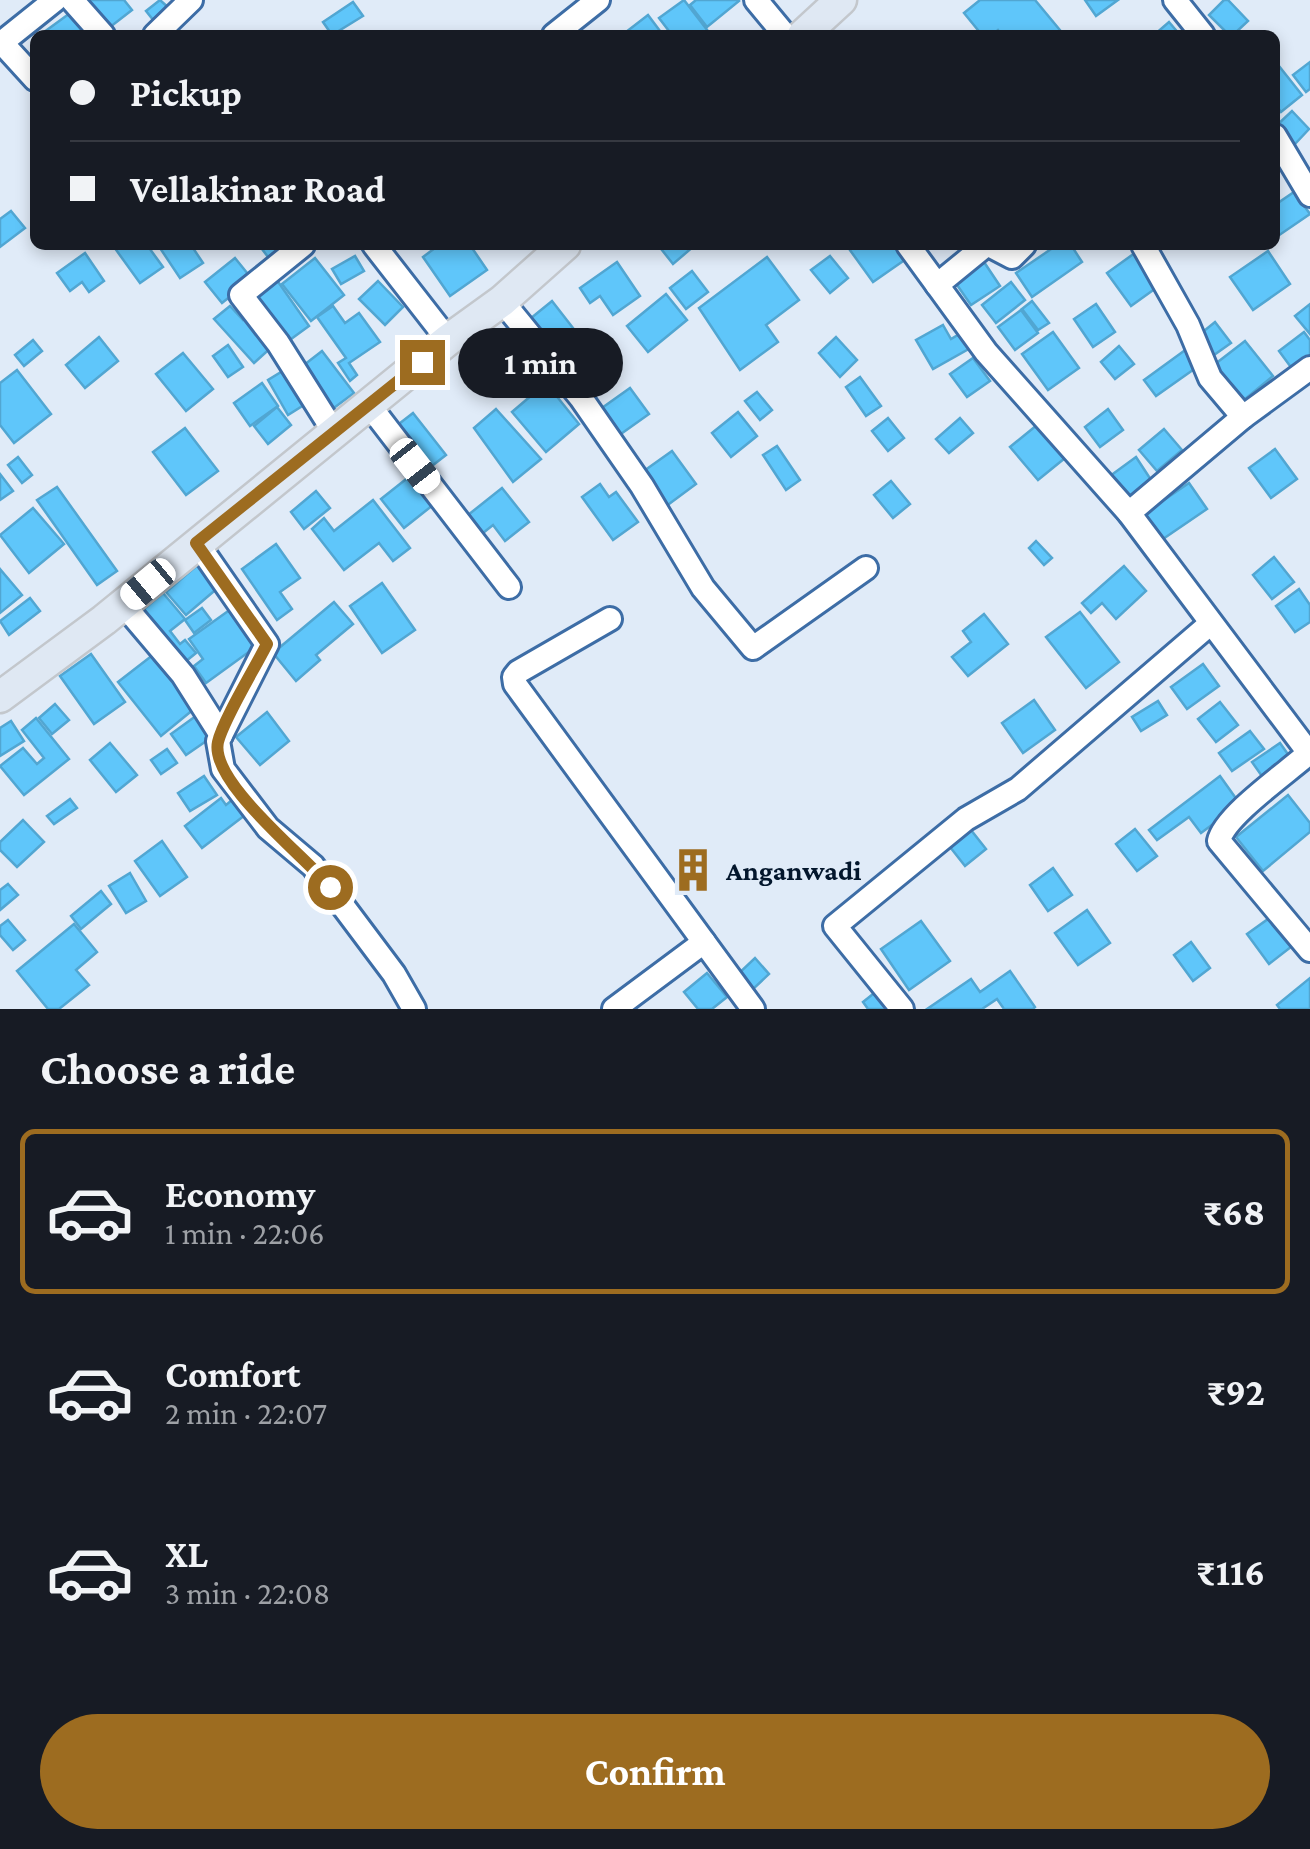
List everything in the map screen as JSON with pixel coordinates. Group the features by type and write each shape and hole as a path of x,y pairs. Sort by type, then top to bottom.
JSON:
{"main road":[{"path":"808,30 841,0"},
{"path":"0,697 123,604 448,340 502,301 559,250"}],"street":[{"path":"30,74 1,44 55,0"},
{"path":"72,0 99,30"},
{"path":"159,30 191,0"},
{"path":"560,30 598,0"},
{"path":"756,0 781,30"},
{"path":"1175,0 1199,30"},
{"path":"1280,144 1310,195"},
{"path":"297,250 241,295 278,343 334,432"},
{"path":"378,250 448,340"},
{"path":"912,250 986,352 1129,513 1310,754 1238,814 1221,832 1219,840 1310,950"},
{"path":"937,285 982,250"},
{"path":"997,250 1012,258 1019,250"},
{"path":"1146,250 1188,325 1210,378 1243,418"},
{"path":"502,301 592,414 642,486 703,588 752,648 866,568"},
{"path":"1129,513 1310,368"},
{"path":"368,405 509,586"},
{"path":"196,543 267,644 221,735 218,754 223,769 268,828 313,866 394,974 414,1009"},
{"path":"123,604 183,675 221,735"},
{"path":"610,619 518,672 515,684 752,1009"},
{"path":"902,1009 836,926 966,819 1018,789 1210,624"},
{"path":"614,1009 704,942"}],"building":[{"path":"86,0 124,0 132,10 104,30"},
{"path":"160,0 170,9 154,21 146,11"},
{"path":"684,0 707,30 668,30 659,18"},
{"path":"696,0 739,1 707,27 690,5"},
{"path":"980,0 1035,0 1060,30 978,30 964,13"},
{"path":"1085,0 1118,0 1096,16"},
{"path":"1228,0 1248,21 1238,30 1224,30 1209,15"},
{"path":"353,2 363,16 340,30 329,30 323,22"},
{"path":"77,8 92,30 47,30"},
{"path":"648,15 659,30 629,30"},
{"path":"1169,22 1176,30 1160,30"},
{"path":"1310,62 1310,89 1306,92 1293,75"},
{"path":"1280,67 1302,95 1280,111"},
{"path":"1292,111 1309,129 1295,144 1280,128 1280,122"},
{"path":"1294,192 1310,214 1280,235 1280,202"},
{"path":"11,211 25,228 0,247 0,219"},
{"path":"116,250 151,250 163,267 140,283"},
{"path":"161,250 194,250 203,263 180,278"},
{"path":"263,250 284,250 288,255 274,265"},
{"path":"432,250 473,250 487,270 450,296 423,257"},
{"path":"662,250 689,250 673,264"},
{"path":"850,250 904,250 909,257 873,282"},
{"path":"1050,250 1074,250 1082,262 1032,297 1016,273"},
{"path":"1139,250 1163,283 1131,306 1107,273"},
{"path":"1268,251 1290,284 1253,310 1230,277"},
{"path":"85,253 104,281 89,292 82,282 70,291 57,273"},
{"path":"355,256 364,271 341,284 332,269"},
{"path":"830,256 848,278 830,293 811,270"},
{"path":"767,257 799,300 766,325 778,342 740,370 699,308"},
{"path":"235,258 252,279 222,303 205,282"},
{"path":"315,258 344,295 311,321 282,284"},
{"path":"617,262 640,296 613,315 600,296 590,303 580,288"},
{"path":"984,262 1000,286 971,305 955,282"},
{"path":"692,271 708,292 686,309 670,288"},
{"path":"274,276 309,326 287,342 251,292"},
{"path":"378,281 403,307 385,325 359,299"},
{"path":"1011,282 1025,300 996,323 982,305"},
{"path":"666,294 687,320 648,352 627,326"},
{"path":"552,301 573,328 546,349 525,323"},
{"path":"1032,301 1049,323 1038,330 1022,309"},
{"path":"1096,304 1115,332 1093,347 1074,319"},
{"path":"1310,304 1310,334 1295,316"},
{"path":"230,306 243,320 247,316 274,345 254,363 214,319"},
{"path":"333,306 345,323 359,313 380,342 349,363 357,375 350,381 338,363 346,358 317,317"},
{"path":"1021,310 1038,333 1015,350 998,327"},
{"path":"1215,322 1231,343 1214,355 1199,335"},
{"path":"943,325 951,339 966,330 974,346 933,369 916,340"},
{"path":"1053,332 1079,368 1048,390 1022,354"},
{"path":"1304,332 1310,340 1310,356 1293,370 1279,351"},
{"path":"99,337 118,361 85,388 66,365"},
{"path":"836,337 857,360 840,377 819,353"},
{"path":"33,340 42,351 24,366 15,355"},
{"path":"1245,341 1273,376 1239,404 1210,368"},
{"path":"228,345 243,367 228,377 213,356"},
{"path":"1119,346 1134,364 1115,379 1101,362"},
{"path":"1188,348 1200,365 1156,396 1144,380"},
{"path":"322,351 354,393 327,413 295,372"},
{"path":"183,353 213,389 186,411 156,374"},
{"path":"973,358 990,381 967,397 950,374"},
{"path":"286,369 307,403 288,415 268,380"},
{"path":"17,370 51,414 14,443 0,425 0,383"},
{"path":"860,377 881,406 866,416 846,387"},
{"path":"262,383 278,406 250,426 234,403"},
{"path":"546,383 579,424 546,452 512,412"},
{"path":"630,388 649,414 618,436 599,410"},
{"path":"757,392 772,410 760,420 745,401"},
{"path":"277,407 291,425 268,444 254,426"},
{"path":"496,409 541,459 513,482 474,428"},
{"path":"1108,409 1123,430 1100,447 1085,427"},
{"path":"738,412 757,436 731,457 712,433"},
{"path":"413,413 446,455 428,469 395,427"},
{"path":"888,418 904,438 888,451 872,431"},
{"path":"960,418 973,433 949,453 936,439"},
{"path":"1037,425 1065,458 1038,480 1010,447"},
{"path":"185,428 218,471 186,495 153,452"},
{"path":"1164,429 1182,450 1157,471 1139,450"},
{"path":"777,446 800,480 786,490 763,455"},
{"path":"1275,449 1297,479 1271,498 1249,468"},
{"path":"672,451 696,484 665,507 641,473"},
{"path":"18,457 32,475 22,483 8,465"},
{"path":"1136,457 1155,486 1129,504 1110,476"},
{"path":"0,474 13,491 0,500"},
{"path":"410,476 433,505 404,528 381,499"},
{"path":"891,481 910,504 893,518 874,495"},
{"path":"1189,483 1207,509 1160,541 1142,515"},
{"path":"600,484 609,497 616,492 638,522 613,540 582,497"},
{"path":"57,487 117,571 97,585 37,500"},
{"path":"502,488 529,522 505,541 493,525 478,537 463,519"},
{"path":"316,491 330,508 304,529 291,512"},
{"path":"373,500 410,548 393,561 379,543 344,570 312,529 324,518 334,531"},
{"path":"33,508 64,544 29,573 0,535"},
{"path":"1036,541 1052,558 1044,565 1029,548"},
{"path":"276,544 300,578 280,592 292,609 277,620 242,569"},
{"path":"1274,557 1294,582 1272,599 1253,575"},
{"path":"200,563 220,586 186,615 166,592"},
{"path":"1124,566 1146,591 1116,619 1102,603 1091,613 1082,603"},
{"path":"0,569 22,595 0,613"},
{"path":"382,583 415,630 382,653 350,606"},
{"path":"1299,589 1310,605 1310,622 1295,632 1276,606"},
{"path":"163,593 185,619 170,631 180,644 185,640 196,653 180,666 137,615"},
{"path":"30,598 40,611 9,635 0,621"},
{"path":"334,602 353,624 316,655 320,660 296,681 273,653"},
{"path":"202,608 211,620 194,633 185,620"},
{"path":"231,609 257,646 206,683 194,666 203,659 189,639"},
{"path":"1080,612 1119,662 1086,688 1046,637"},
{"path":"984,614 1008,644 968,676 952,657 971,642 963,631"},
{"path":"158,651 200,704 161,736 118,682"},
{"path":"91,654 125,702 94,724 60,676"},
{"path":"1203,664 1219,686 1187,709 1171,687"},
{"path":"1034,700 1055,730 1023,753 1002,723"},
{"path":"1158,701 1167,715 1141,731 1132,717"},
{"path":"1220,702 1238,725 1216,742 1198,719"},
{"path":"55,704 69,720 52,734 39,718"},
{"path":"267,712 289,741 260,765 236,737"},
{"path":"200,713 215,735 186,755 171,734"},
{"path":"36,718 69,759 24,795 0,766 23,748 37,764 44,758 22,730"},
{"path":"11,721 24,741 0,756 0,728"},
{"path":"1250,731 1264,749 1232,771 1219,753"},
{"path":"110,743 137,775 116,792 90,760"},
{"path":"1280,743 1292,760 1264,779 1252,762"},
{"path":"167,749 177,763 161,774 151,760"},
{"path":"204,776 217,795 190,811 178,793"},
{"path":"1220,776 1240,804 1201,833 1189,817 1157,840 1149,830"},
{"path":"1288,795 1310,823 1310,832 1263,871 1236,837"},
{"path":"237,796 249,812 202,848 185,826 221,798 226,805"},
{"path":"70,799 77,808 54,824 47,816"},
{"path":"23,820 44,842 17,867 0,850 0,842"},
{"path":"1135,829 1157,856 1137,871 1116,844"},
{"path":"971,830 986,849 965,866 950,847"},
{"path":"162,841 187,877 160,896 135,861"},
{"path":"1053,868 1072,895 1048,911 1030,885"},
{"path":"130,873 146,901 126,913 109,886"},
{"path":"8,884 18,895 0,910 0,890"},
{"path":"101,891 111,904 81,929 71,916"},
{"path":"1087,910 1110,943 1078,965 1055,933"},
{"path":"1275,914 1296,943 1269,964 1247,934"},
{"path":"8,920 25,940 13,950 0,935 0,926"},
{"path":"921,921 950,961 909,990 881,949"},
{"path":"74,924 97,952 76,970 89,985 59,1009 48,1009 17,971"},
{"path":"1191,942 1210,968 1193,981 1174,955"},
{"path":"755,958 769,974 751,991 737,975"},
{"path":"1010,971 1033,1009 1004,1009 997,999 982,1009 927,1009 971,979 980,992"},
{"path":"707,973 727,997 712,1009 698,1009 684,992"},
{"path":"1310,978 1310,1009 1280,1009 1277,1005"},
{"path":"878,990 893,1009 868,1009 863,1002"}],"place":[{"name":"Anganwadi","path":"693,870"}],"route":[{"path":"330,887 313,866 268,828 223,769 218,742 267,644 196,543 422,362"}]}
